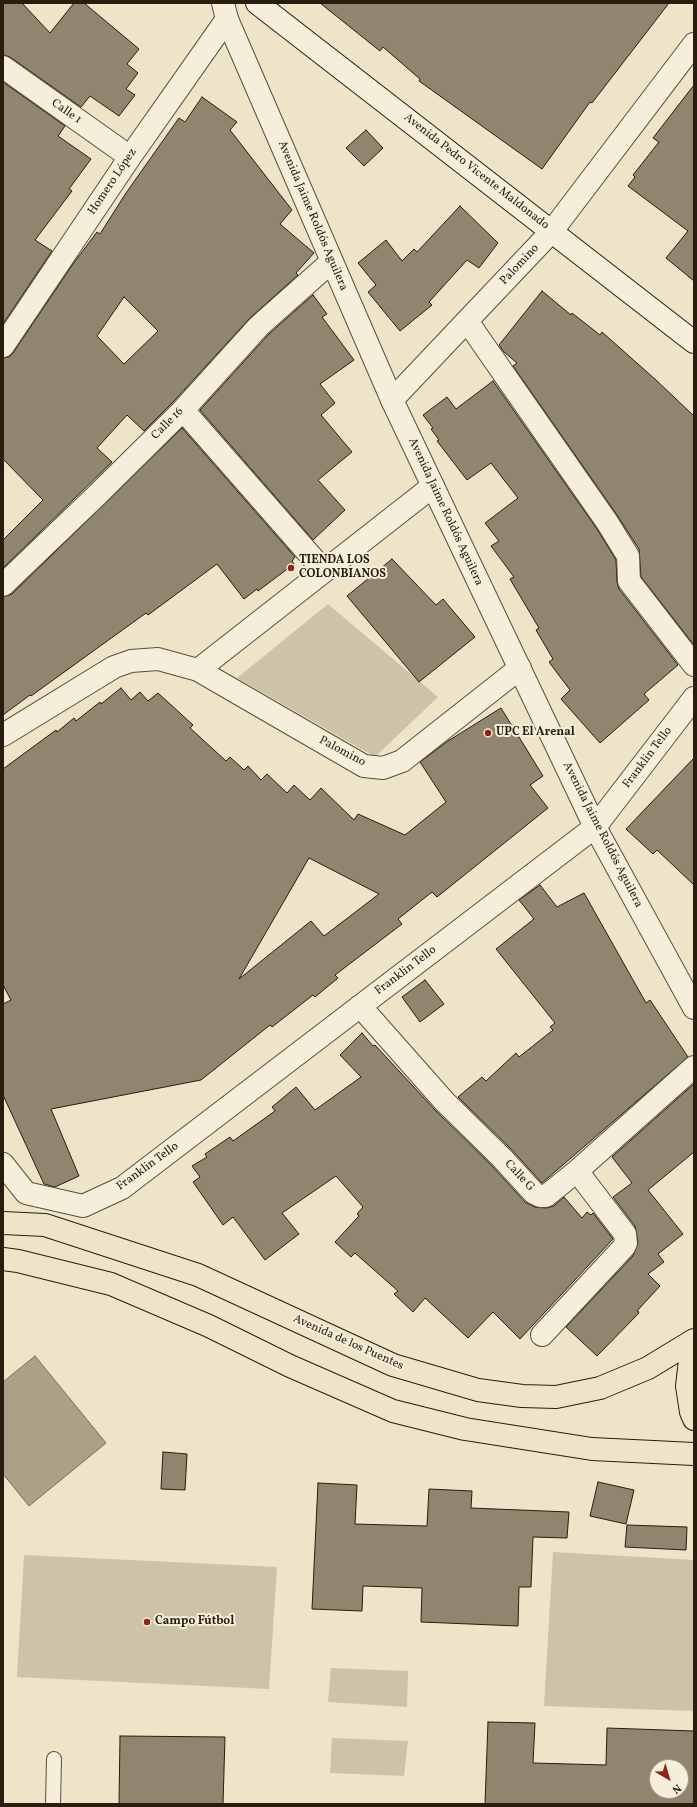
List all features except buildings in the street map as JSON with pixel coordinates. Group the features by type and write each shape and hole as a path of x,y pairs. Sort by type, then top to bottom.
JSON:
{"main road":[{"name":"Avenida de los Puentes","path":"3,1223 45,1225 198,1275 393,1365 478,1390 522,1396 556,1397 600,1388 648,1368 694,1340"},
{"path":"3,1259 18,1261 111,1284 209,1326 290,1366 393,1411 465,1429 592,1450 694,1454"},
{"path":"694,1352 690,1360 687,1386 691,1412 694,1419"}],"street":[{"name":"Avenida Pedro Vicente Maldonado","path":"257,3 694,342"},
{"name":"Homero López","path":"3,346 130,157 225,11"},
{"name":"Avenida Jaime Roldós Aguilera","path":"225,11 331,262 392,400 595,827 694,1008"},
{"name":"Palomino","path":"392,400 552,231 694,44"},
{"name":"Calle 1","path":"3,67 130,157"},
{"name":"Calle 16","path":"3,585 183,410 259,326 331,262"},
{"path":"467,321 607,522 624,549 628,556 629,581 694,665"},
{"path":"183,410 324,571"},
{"path":"198,670 433,486"},
{"name":"Palomino","path":"3,735 114,667 126,663 158,659 198,670 364,766 383,768 402,760 520,668"},
{"name":"Franklin Tello","path":"26,1193 83,1206 122,1188 595,827 694,698"},
{"name":"Calle G","path":"360,1006 444,1101 502,1158 534,1193 540,1196 546,1196 577,1171 694,1067"},
{"path":"3,1164 26,1193"},
{"path":"542,1335 624,1248 626,1243 625,1234 577,1171"},
{"path":"3,1193 26,1193"}],"lane":[{"path":"52,1804 54,1759"}],"shaded area":[{"path":"328,604 438,697 375,757 237,678"},
{"path":"35,1356 106,1443 29,1506 3,1474 3,1382"},
{"path":"553,1552 694,1560 694,1711 544,1706"},
{"name":"Campo Fútbol","path":"24,1555 277,1567 269,1689 17,1677"},
{"path":"331,1668 408,1671 407,1707 328,1702"},
{"path":"332,1738 408,1741 404,1776 330,1773"}],"place":[{"name":"TIENDA LOS COLONBIANOS","path":"291,568"},
{"name":"UPC El Arenal","path":"488,733"},
{"name":"Campo Fútbol","path":"147,1622"}]}
